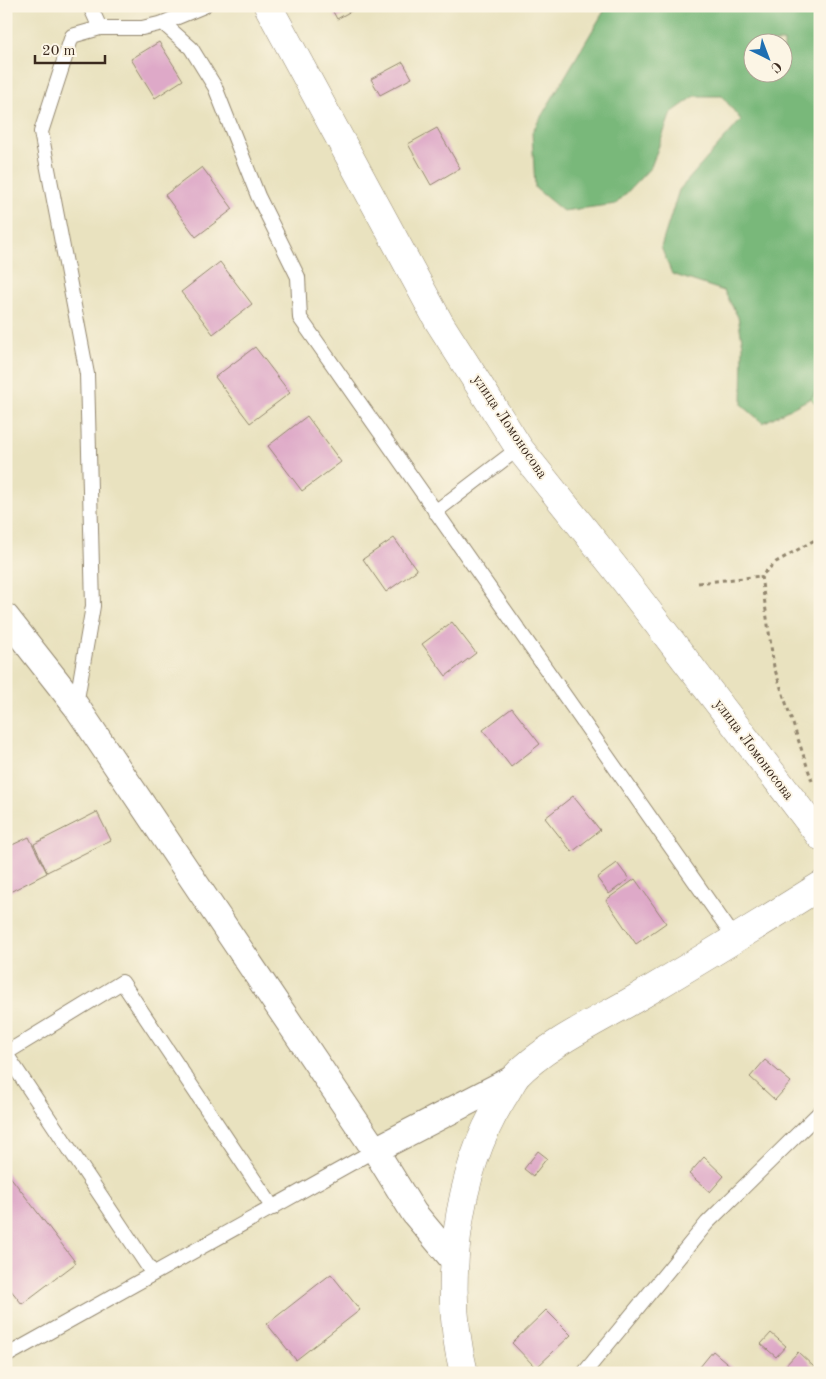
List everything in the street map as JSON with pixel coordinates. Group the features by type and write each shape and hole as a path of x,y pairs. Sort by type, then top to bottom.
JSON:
{"main road":[{"name":"улица Ломоносова","path":"268,6 439,322 519,448 615,568 812,827"},
{"path":"460,1370 455,1326 455,1262 460,1215 474,1158 494,1113 516,1077 544,1052 736,940 820,886"}],"street":[{"path":"6,617 76,706 375,1150 414,1213 455,1262"},
{"path":"375,1150 516,1077"}],"lane":[{"path":"90,6 100,28"},
{"path":"76,706 93,606 87,374 41,132 72,36 100,28 142,28 163,23 204,6"},
{"path":"163,23 191,48 215,87 258,196 298,277 300,318 736,940"},
{"path":"436,512 519,448"},
{"path":"153,1274 6,1054 122,982 272,1208"},
{"path":"584,1373 707,1223 820,1112"},
{"path":"6,1356 375,1150"}],"path":[{"path":"698,583 761,576 776,562 820,537"},
{"path":"761,576 774,667 813,783 812,827"}],"green space":[{"path":"607,6 820,6 820,385 811,398 763,423 742,405 743,345 738,317 724,291 672,274 661,247 679,190 741,120 722,96 695,96 671,113 651,167 616,204 563,211 535,188 532,132"},
{"path":"820,385 820,409 811,398"}],"building":[{"path":"330,6 360,6 337,19"},
{"path":"159,42 183,80 155,98 131,59"},
{"path":"403,62 412,78 380,95 371,79"},
{"path":"437,128 460,168 431,185 408,144"},
{"path":"202,167 233,209 196,237 165,195"},
{"path":"220,262 252,304 213,334 181,292"},
{"path":"255,347 290,393 250,423 215,377"},
{"path":"307,416 341,462 302,491 268,446"},
{"path":"394,538 417,570 386,592 363,559"},
{"path":"452,622 476,653 446,676 422,644"},
{"path":"512,708 540,744 511,767 483,730"},
{"path":"573,796 600,830 572,852 545,818"},
{"path":"97,812 111,840 47,872 34,844"},
{"path":"29,837 47,873 6,894 6,848"},
{"path":"617,863 629,879 609,894 597,878"},
{"path":"635,879 666,923 636,944 606,900"},
{"path":"765,1060 791,1082 775,1100 750,1077"},
{"path":"538,1151 547,1158 533,1176 524,1169"},
{"path":"704,1157 724,1176 710,1192 689,1174"},
{"path":"6,1171 76,1263 22,1304 6,1284"},
{"path":"331,1274 360,1310 296,1360 267,1324"},
{"path":"546,1310 571,1335 536,1368 512,1343"},
{"path":"771,1333 786,1346 776,1357 761,1344"},
{"path":"713,1351 739,1373 695,1373"},
{"path":"798,1352 814,1367 808,1373 792,1373 785,1366"}]}
